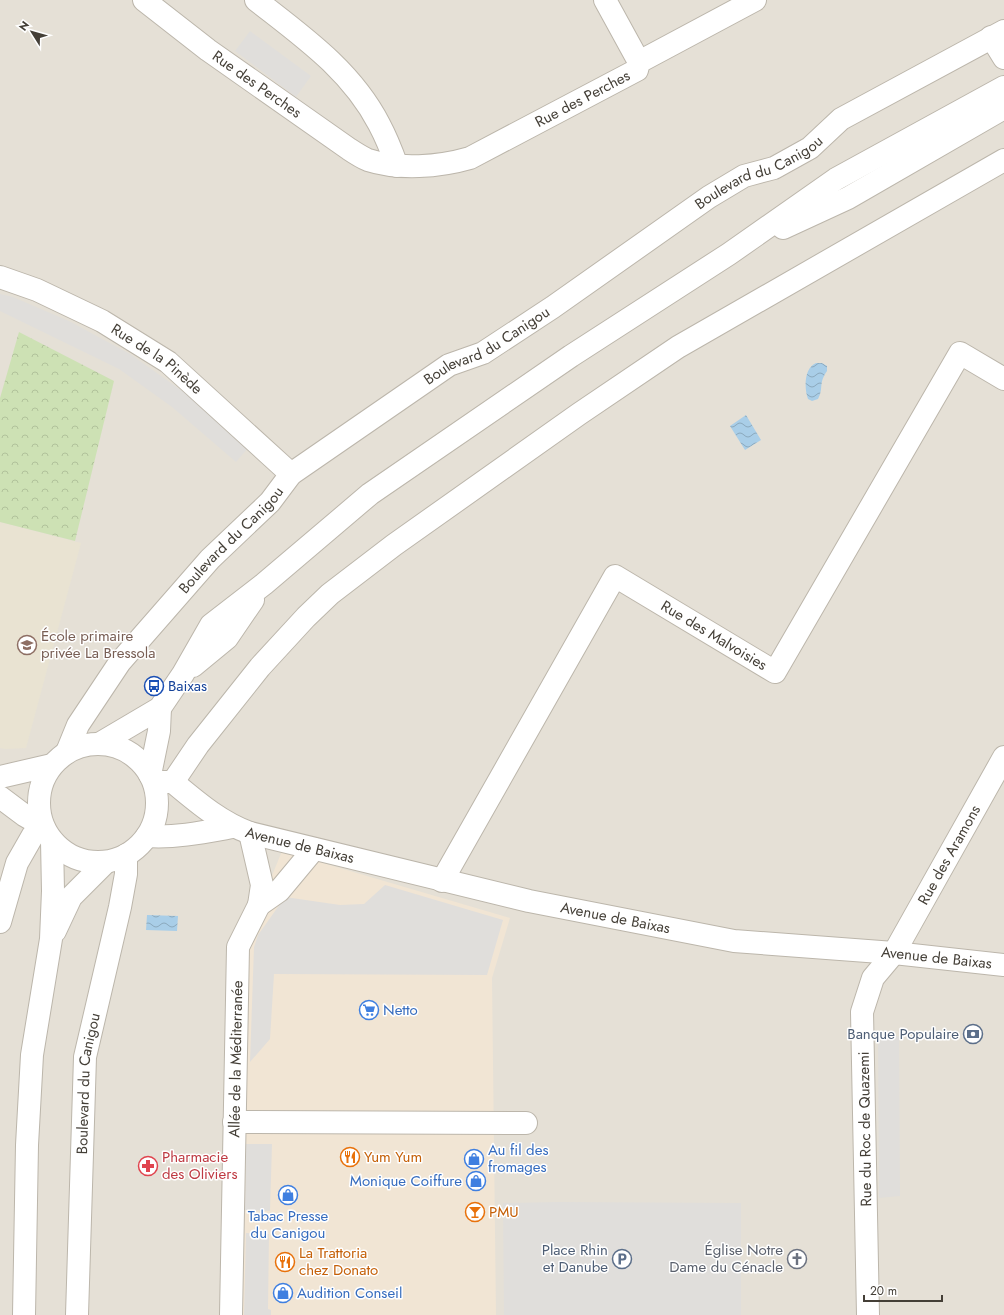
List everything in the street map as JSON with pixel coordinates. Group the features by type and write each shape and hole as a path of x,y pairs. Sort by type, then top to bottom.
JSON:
{"street":[{"name":"Rue des Perches","path":"144,0 208,50 349,149 367,160 398,166 450,164 470,158 637,70 639,62 755,0"},
{"path":"256,0 329,58 353,84 379,123 398,166"},
{"path":"605,0 639,62"},
{"name":"Boulevard du Canigou","path":"60,759 78,725 120,662 210,559 270,502 291,474 449,365 483,353 709,197 744,176 774,168 810,148 841,119 998,34 1004,58"},
{"path":"99,744 160,708 183,674 212,625 264,584 370,494 571,356 730,254 836,179 1004,88"},
{"path":"730,254 848,198 1004,108"},
{"path":"159,780 198,746 260,667 306,617 330,594 394,545 678,347 1004,160"},
{"name":"Rue de la Pinède","path":"0,277 37,290 102,321 168,362 291,474"},
{"name":"Rue des Malvoisies","path":"442,881 615,576 775,672 960,353 1004,379"},
{"path":"51,939 71,897 116,859 137,847 147,836 155,819 157,800 159,780 160,708"},
{"path":"0,777 60,759 83,746 99,744 115,746 129,752 159,780"},
{"name":"Rue des Aramons","path":"894,953 1004,757"},
{"path":"24,1315 27,1145 32,1056 51,939 53,891 47,832 39,810 39,794 44,779 60,759"},
{"name":"Avenue de Baixas","path":"159,780 242,830 442,881 529,901 734,941 894,953 1004,965"},
{"path":"0,797 47,832 67,854 86,861 116,859"},
{"name":"Avenue de Baixas","path":"147,836 164,837 242,830"},
{"name":"Allée de la Méditerranée","path":"231,1315 238,947 259,905 262,885 242,830"},
{"path":"0,922 17,863 33,835 47,832"},
{"name":"Allée de la Méditerranée","path":"259,905 279,890 314,849"},
{"name":"Boulevard du Canigou","path":"77,1315 85,1057 120,907 126,874 116,859"},
{"name":"Rue du Roc de Quazemi","path":"868,1315 862,1012 873,978 894,953"},
{"path":"234,1122 526,1123"}],"shaded area":[{"path":"0,0 1004,0 1004,1315 0,1315"},
{"path":"250,31 311,76 296,97 235,51"},
{"path":"0,294 13,297 69,321 130,354 185,393 248,448 236,462 172,407 119,369 0,311"},
{"name":"École primaire privée La Bressola","path":"0,522 81,543 26,748 0,748"},
{"path":"282,851 510,918 492,978 496,1315 233,1315 241,952"},
{"path":"385,885 503,920 487,975 274,974 270,1039 250,1062 254,947 258,935 285,897 340,905 364,904"},
{"path":"899,1036 900,1196 879,1198 878,1037"},
{"path":"246,1144 272,1144 270,1211 245,1210"},
{"name":"Place Rhin et Danube","path":"503,1203 741,1203 741,1315 504,1315"},
{"path":"246,1233 269,1234 268,1309 271,1310 271,1315 244,1315"}],"green space":[{"path":"19,332 114,381 75,541 0,522 0,398"}],"water":[{"path":"816,363 822,363 827,366 827,371 824,375 821,392 818,399 812,401 808,399 806,379 809,369"},
{"path":"746,415 761,440 745,450 730,426"},
{"path":"147,915 178,916 177,931 146,930"}],"place":[{"name":"École primaire privée La Bressola","path":"27,645"},
{"name":"Baixas","path":"154,686"},
{"name":"Netto","path":"369,1010"},
{"name":"Banque Populaire","path":"973,1034"},
{"name":"Yum Yum","path":"350,1157"},
{"name":"Au fil des fromages","path":"474,1159"},
{"name":"Pharmacie des Oliviers","path":"148,1166"},
{"name":"Monique Coiffure","path":"476,1181"},
{"name":"Tabac Presse du Canigou","path":"288,1195"},
{"name":"PMU","path":"475,1212"},
{"name":"Place Rhin et Danube","path":"622,1259"},
{"name":"Église Notre Dame du Cénacle","path":"797,1259"},
{"name":"La Trattoria chez Donato","path":"285,1262"},
{"name":"Audition Conseil","path":"283,1293"}]}
